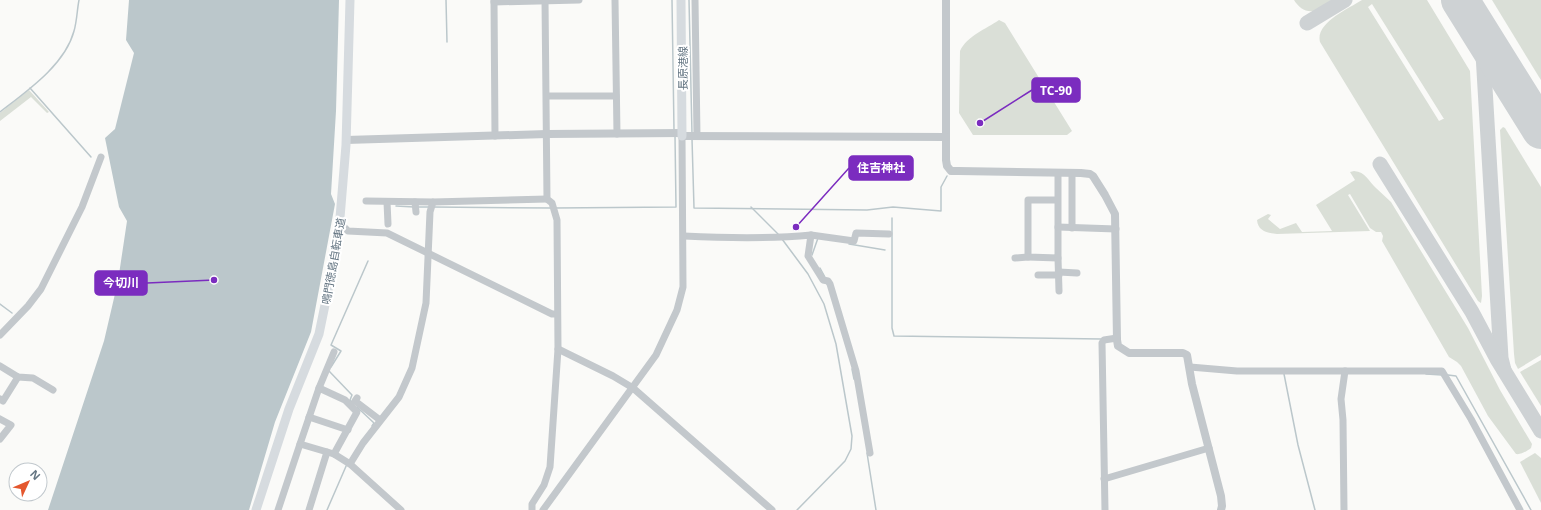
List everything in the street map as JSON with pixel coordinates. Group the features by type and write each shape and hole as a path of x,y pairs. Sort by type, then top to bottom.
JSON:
{"main road":[{"name":"鳴門徳島自転車道","path":"256,510 289,409 319,334 338,242 346,140 350,0"},
{"name":"長原港線","path":"681,0 682,134"}],"street":[{"path":"545,0 547,199"},
{"path":"495,136 494,1 580,0"},
{"path":"615,0 617,134"},
{"path":"695,0 697,136"},
{"path":"946,0 947,166 951,171 1058,172 1090,174 1093,176 1115,214 1118,346 1129,353 1183,353 1187,355 1192,384 1221,496 1221,510"},
{"path":"547,96 616,96"},
{"path":"346,140 547,134 946,137"},
{"path":"542,510 656,355 677,310 683,287 684,236 682,134"},
{"path":"0,335 28,306 41,289 82,207 101,157"},
{"path":"1058,172 1058,258 1060,291"},
{"path":"1072,173 1072,228"},
{"path":"366,201 433,202 547,199 552,203 557,220 558,349 550,442 550,467 544,485 532,504 532,510"},
{"path":"1028,257 1028,200 1058,200"},
{"path":"387,202 388,224"},
{"path":"415,202 416,212"},
{"path":"350,464 363,443 399,397 412,368 426,303 430,212 433,202"},
{"path":"340,223 348,232 387,233 552,314 558,314"},
{"path":"1058,227 1116,229"},
{"path":"684,236 724,238 788,237 811,234 854,240 856,233 889,234"},
{"path":"811,234 808,256 823,280 828,281 830,284 856,371 870,452"},
{"path":"1015,258 1058,258"},
{"path":"1038,275 1077,273"},
{"path":"1105,510 1102,344 1104,340 1117,338"},
{"path":"558,349 613,376 633,388 772,510"},
{"path":"278,510 319,388 334,352"},
{"path":"0,366 18,377 33,378 53,390"},
{"path":"1190,367 1237,371 1442,371 1471,419 1520,510"},
{"path":"1344,510 1343,420 1341,399 1345,371"},
{"path":"0,399 3,401 18,377"},
{"path":"309,510 331,453 348,430 357,412 345,400 319,388"},
{"path":"357,398 355,401 380,420"},
{"path":"309,417 348,430"},
{"path":"0,419 11,426 0,438"},
{"path":"300,444 331,453 350,464 401,510"},
{"path":"1104,479 1209,448"}],"shaded area":[{"path":"129,0 339,0 336,111 331,194 335,204 311,332 275,422 249,510 48,510 104,341 118,281 127,221 119,207 105,138 115,129 134,53 126,40"},
{"path":"1294,0 1331,0 1317,10 1309,11 1302,9"},
{"path":"1362,0 1427,0 1470,71 1482,296 1481,303 1478,301 1320,42 1322,29 1327,23 1341,12","holes":["1372,4 1444,119 1439,121 1368,7"]},
{"path":"1492,0 1541,0 1541,80 1539,77"},
{"path":"999,20 1005,23 1072,131 1067,135 973,135 959,113 960,51 967,41 977,33"},
{"path":"29,90 49,112 47,113 31,97 0,121 0,113"},
{"path":"1503,127 1541,187 1541,355 1518,369 1515,363 1514,354 1500,130"},
{"path":"1354,171 1364,175 1391,202 1468,328 1500,390 1532,444 1531,448 1528,450 1516,454 1488,416 1461,366 1449,357 1382,241 1383,236 1381,232 1376,232 1370,228 1350,194 1348,195 1370,231 1277,234 1264,231 1259,227 1257,220 1268,214 1271,215 1268,219 1280,229 1296,223 1302,232 1332,231 1316,205 1355,180 1350,172"},
{"path":"1541,360 1541,406 1520,372"},
{"path":"1535,453 1541,458 1541,503 1520,462"}],"waterway":[{"path":"0,112 44,76 62,55 74,31 79,0"},
{"path":"446,0 447,42"},
{"path":"672,0 674,130"},
{"path":"689,0 692,134"},
{"path":"30,88 91,157"},
{"path":"555,208 676,207 675,136"},
{"path":"692,139 694,208 867,210 893,207 941,211 941,187 947,176"},
{"path":"396,206 414,207"},
{"path":"417,207 430,207"},
{"path":"433,207 552,208"},
{"path":"751,207 778,234"},
{"path":"892,218 892,328 894,336 1101,339"},
{"path":"812,255 818,238"},
{"path":"782,239 808,274 824,304 836,344 852,436 851,449 845,461 797,510"},
{"path":"849,244 885,250"},
{"path":"331,367 341,351 331,345 368,261"},
{"path":"820,268 826,279"},
{"path":"0,304 12,313"},
{"path":"852,369 854,379"},
{"path":"329,371 352,395 350,400 352,402"},
{"path":"1284,374 1298,445 1315,510"},
{"path":"1426,374 1442,375"},
{"path":"1448,375 1456,376 1531,510"},
{"path":"357,407 374,423 372,426"},
{"path":"867,453 876,510"},
{"path":"327,510 347,464"}],"taxiway":[{"path":"1307,23 1345,0"},
{"path":"1482,37 1501,358 1504,370"},
{"path":"1524,103 1541,113"},
{"path":"1380,164 1472,312 1497,359 1541,431"}],"runway":[{"path":"1460,0 1541,130"}],"place":[{"name":"TC-90","path":"980,123"},
{"name":"住吉神社","path":"796,227"},
{"name":"今切川","path":"214,280"}]}
